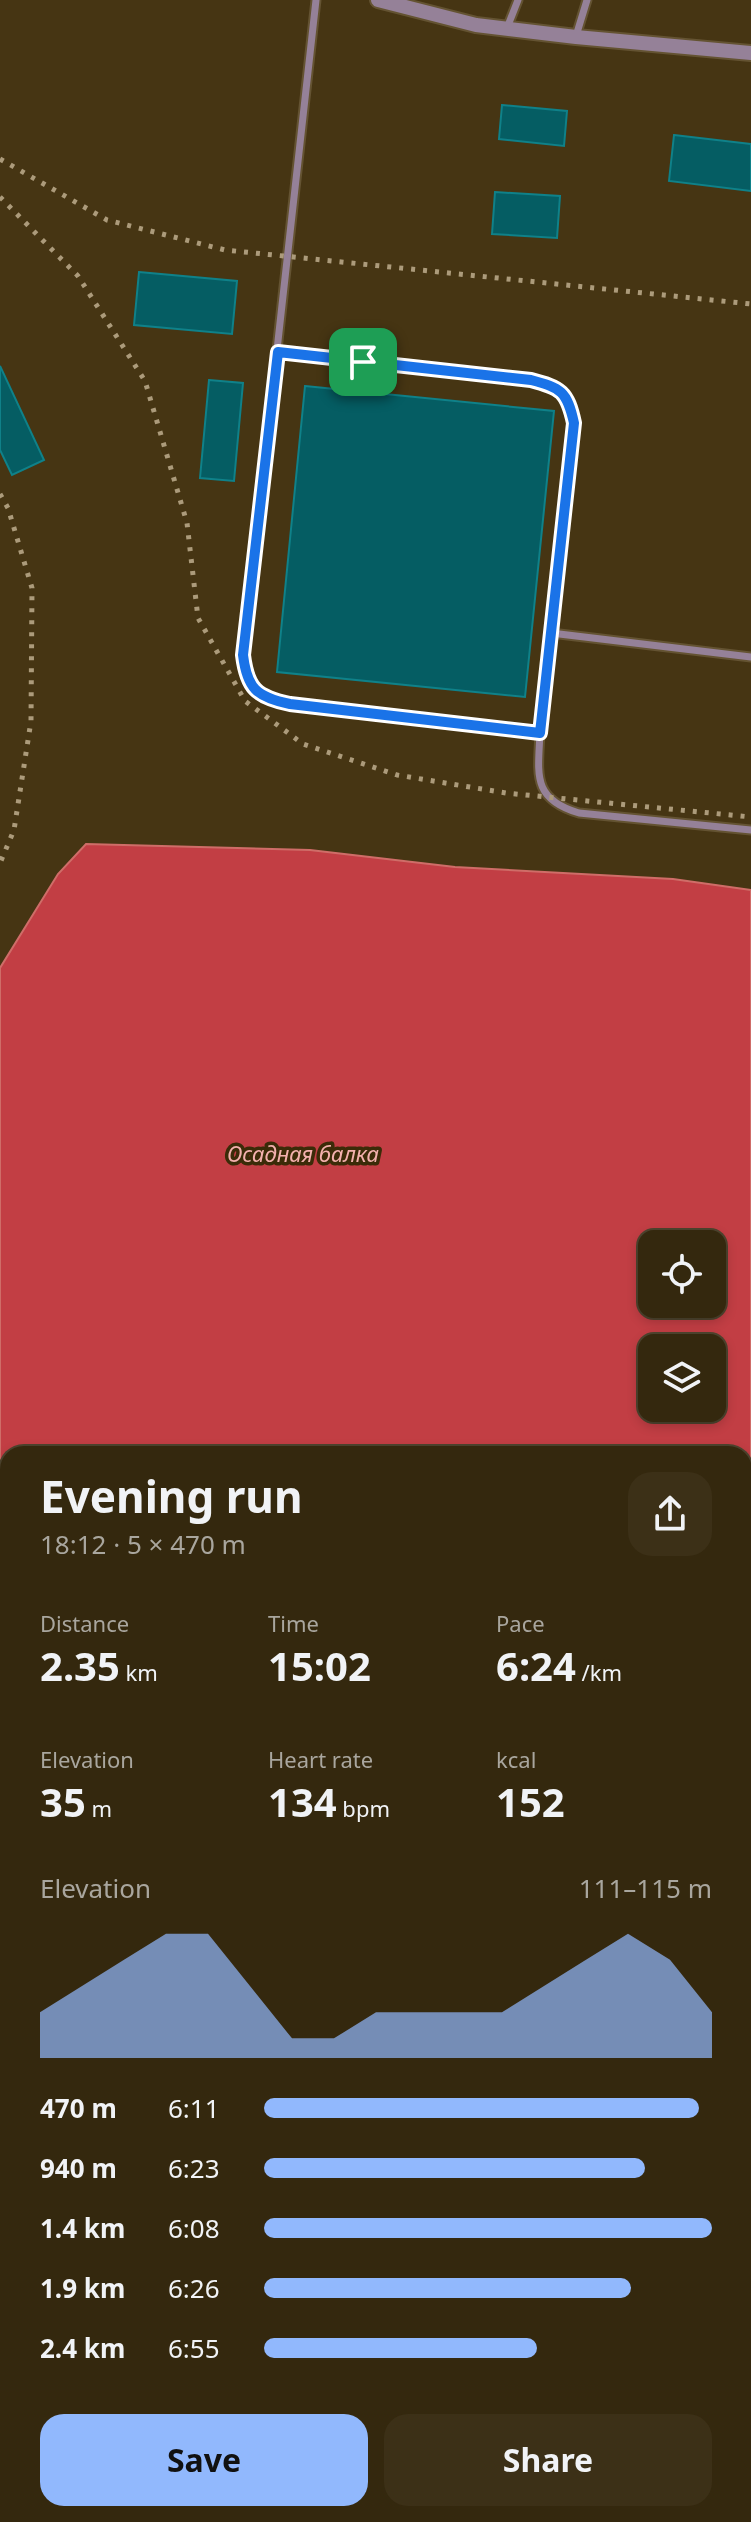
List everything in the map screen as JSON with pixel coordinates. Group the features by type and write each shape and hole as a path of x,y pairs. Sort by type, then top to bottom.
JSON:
{"street":[{"path":"378,0 446,19 507,29 751,53"}],"lane":[{"path":"316,0 243,655 246,678 255,690 271,700 290,704 540,733"},
{"path":"507,29 518,0"},
{"path":"576,37 587,0"},
{"path":"278,352 531,380 556,386 565,396 574,423 540,733 538,775 541,788 559,807 579,813 751,830"},
{"path":"551,633 751,657"}],"water":[{"name":"Осадная балка","path":"86,844 310,850 455,867 673,879 751,890 751,1446 0,1446 0,968 58,874"}],"building":[{"path":"502,105 567,111 564,146 499,139"},
{"path":"674,135 751,144 751,191 669,181"},
{"path":"495,192 560,196 557,238 492,234"},
{"path":"139,272 237,281 232,334 134,325"},
{"path":"0,366 44,460 12,475 0,450"},
{"path":"209,380 243,383 234,481 200,478"},
{"path":"305,386 554,411 525,697 277,672"}],"railway":[{"path":"0,159 107,220 225,250 751,304"},
{"path":"0,197 78,276 145,381 187,523 198,618 245,701 303,744 397,775 506,793 751,817"},
{"path":"0,494 8,508 32,588 31,721 14,830 0,863"}],"route":[{"path":"278,352 363,362 531,380 556,386 565,396 574,423 540,733 290,704 271,700 255,690 246,678 243,655 278,352"}]}
